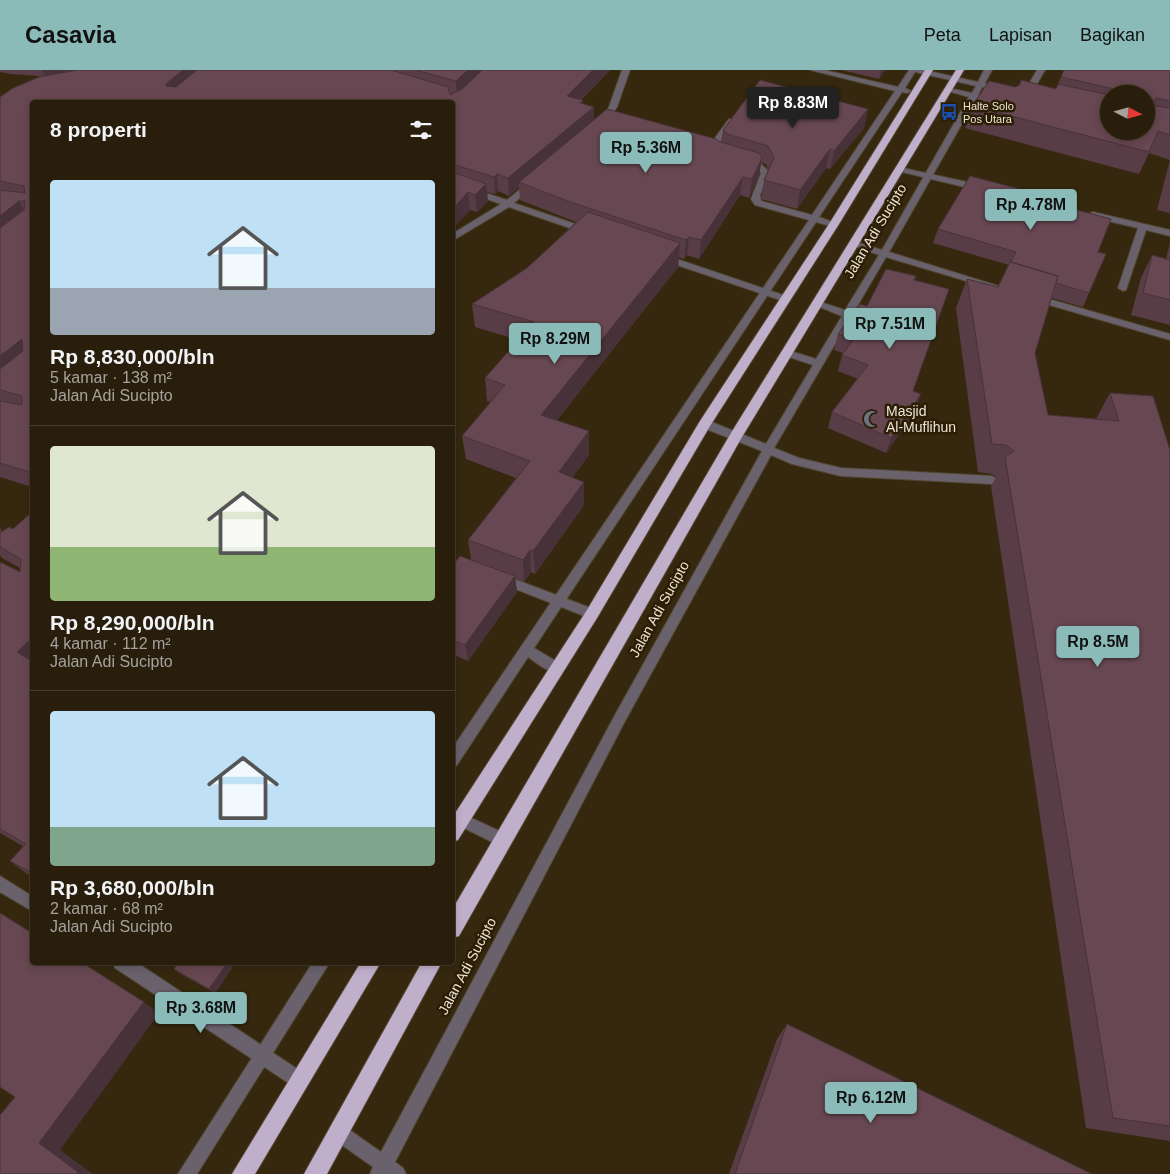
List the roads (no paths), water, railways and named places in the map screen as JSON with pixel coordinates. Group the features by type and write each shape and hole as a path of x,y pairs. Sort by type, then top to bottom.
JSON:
{"highway":[{"path":"457,818 592,614 704,424 834,224 887,138 914,93 921,71"},
{"name":"Jalan Adi Sucipto","path":"455,924 736,436 954,80"},
{"path":"243,1174 370,965"},
{"path":"315,1174 432,965"}],"street":[{"path":"595,130 613,107 626,70"},
{"path":"814,70 914,93"},
{"name":"Jalan Adi Sucipto","path":"387,1171 556,835 768,450 847,314 885,254 988,70"},
{"path":"1026,96 1041,70"},
{"path":"455,757 560,602 764,292 901,90 921,71 999,89"},
{"path":"954,80 974,96 994,101"},
{"path":"1017,94 1036,98"},
{"path":"726,158 716,154 713,146 739,113"},
{"path":"871,134 887,138"},
{"path":"854,159 871,163"},
{"path":"740,161 757,166 765,172 763,182 756,194 755,199 758,203 834,224"},
{"path":"901,169 988,190"},
{"path":"455,236 507,204 542,175"},
{"path":"455,185 599,236"},
{"path":"1084,213 1170,234"},
{"path":"1123,288 1143,226"},
{"path":"853,244 1170,337"},
{"path":"654,254 786,299"},
{"path":"817,304 847,314"},
{"path":"787,352 818,363"},
{"path":"704,424 796,462 841,472 992,480"},
{"path":"488,574 592,614"},
{"path":"527,650 556,668"},
{"path":"457,818 503,840"},
{"path":"0,883 30,903"},
{"path":"126,965 299,1080"},
{"path":"187,1174 320,965"},
{"path":"338,1132 387,1171"}],"place":[{"name":"Halte Solo Pos Utara","path":"949,112"},
{"name":"Masjid Al-Muflihun","path":"872,419"}]}
